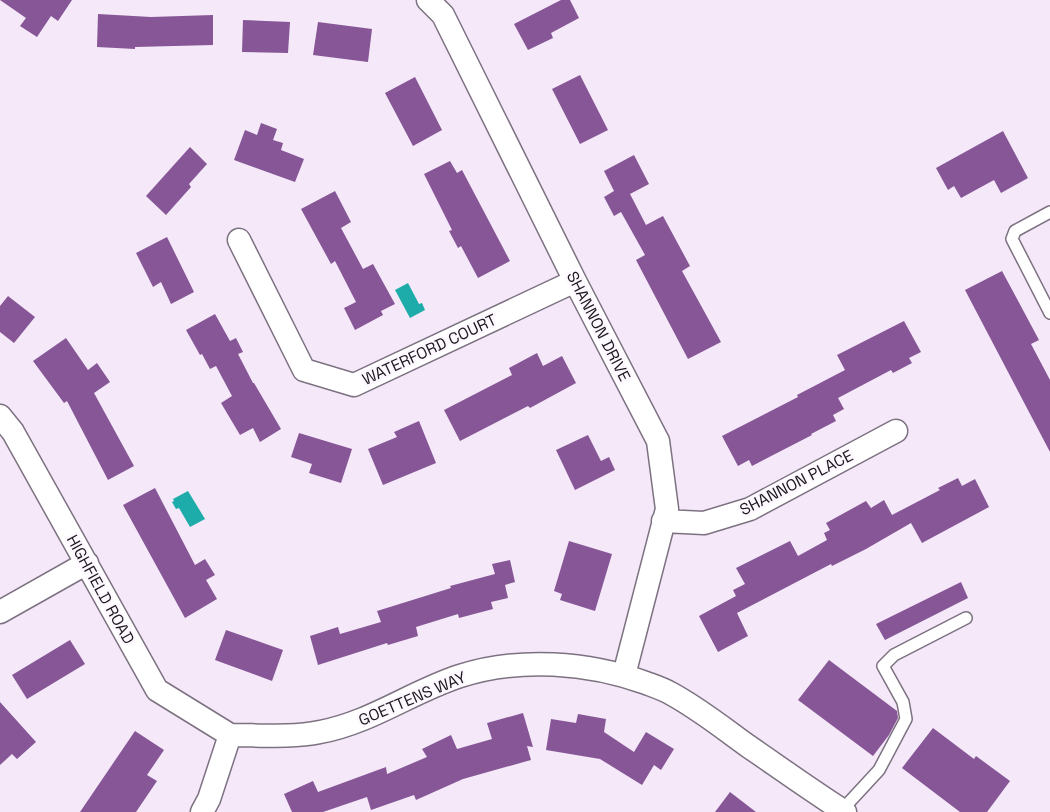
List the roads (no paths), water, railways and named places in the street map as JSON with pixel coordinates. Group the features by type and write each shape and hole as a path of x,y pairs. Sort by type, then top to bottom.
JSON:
{"street":[{"name":"SHANNON DRIVE","path":"442,5 575,282 658,441 667,508 624,675"},
{"name":"WATERFORD COURT","path":"239,240 304,370 354,384 575,282"},
{"name":"HIGHFIELD ROAD","path":"0,416 13,432 157,690 230,735"},
{"name":"SHANNON PLACE","path":"663,521 704,523 750,509 896,431"},
{"path":"0,612 87,562"},
{"name":"GOETTENS WAY","path":"230,735 280,735 320,732 351,723 427,688 461,676 501,666 564,665 624,675 669,692 712,719 835,809"},
{"path":"202,812 230,735"}],"lane":[{"path":"1050,212 1015,231 1012,239 1050,313"},
{"path":"835,809 879,770 906,719 903,702 883,666 894,655 966,618"}]}
